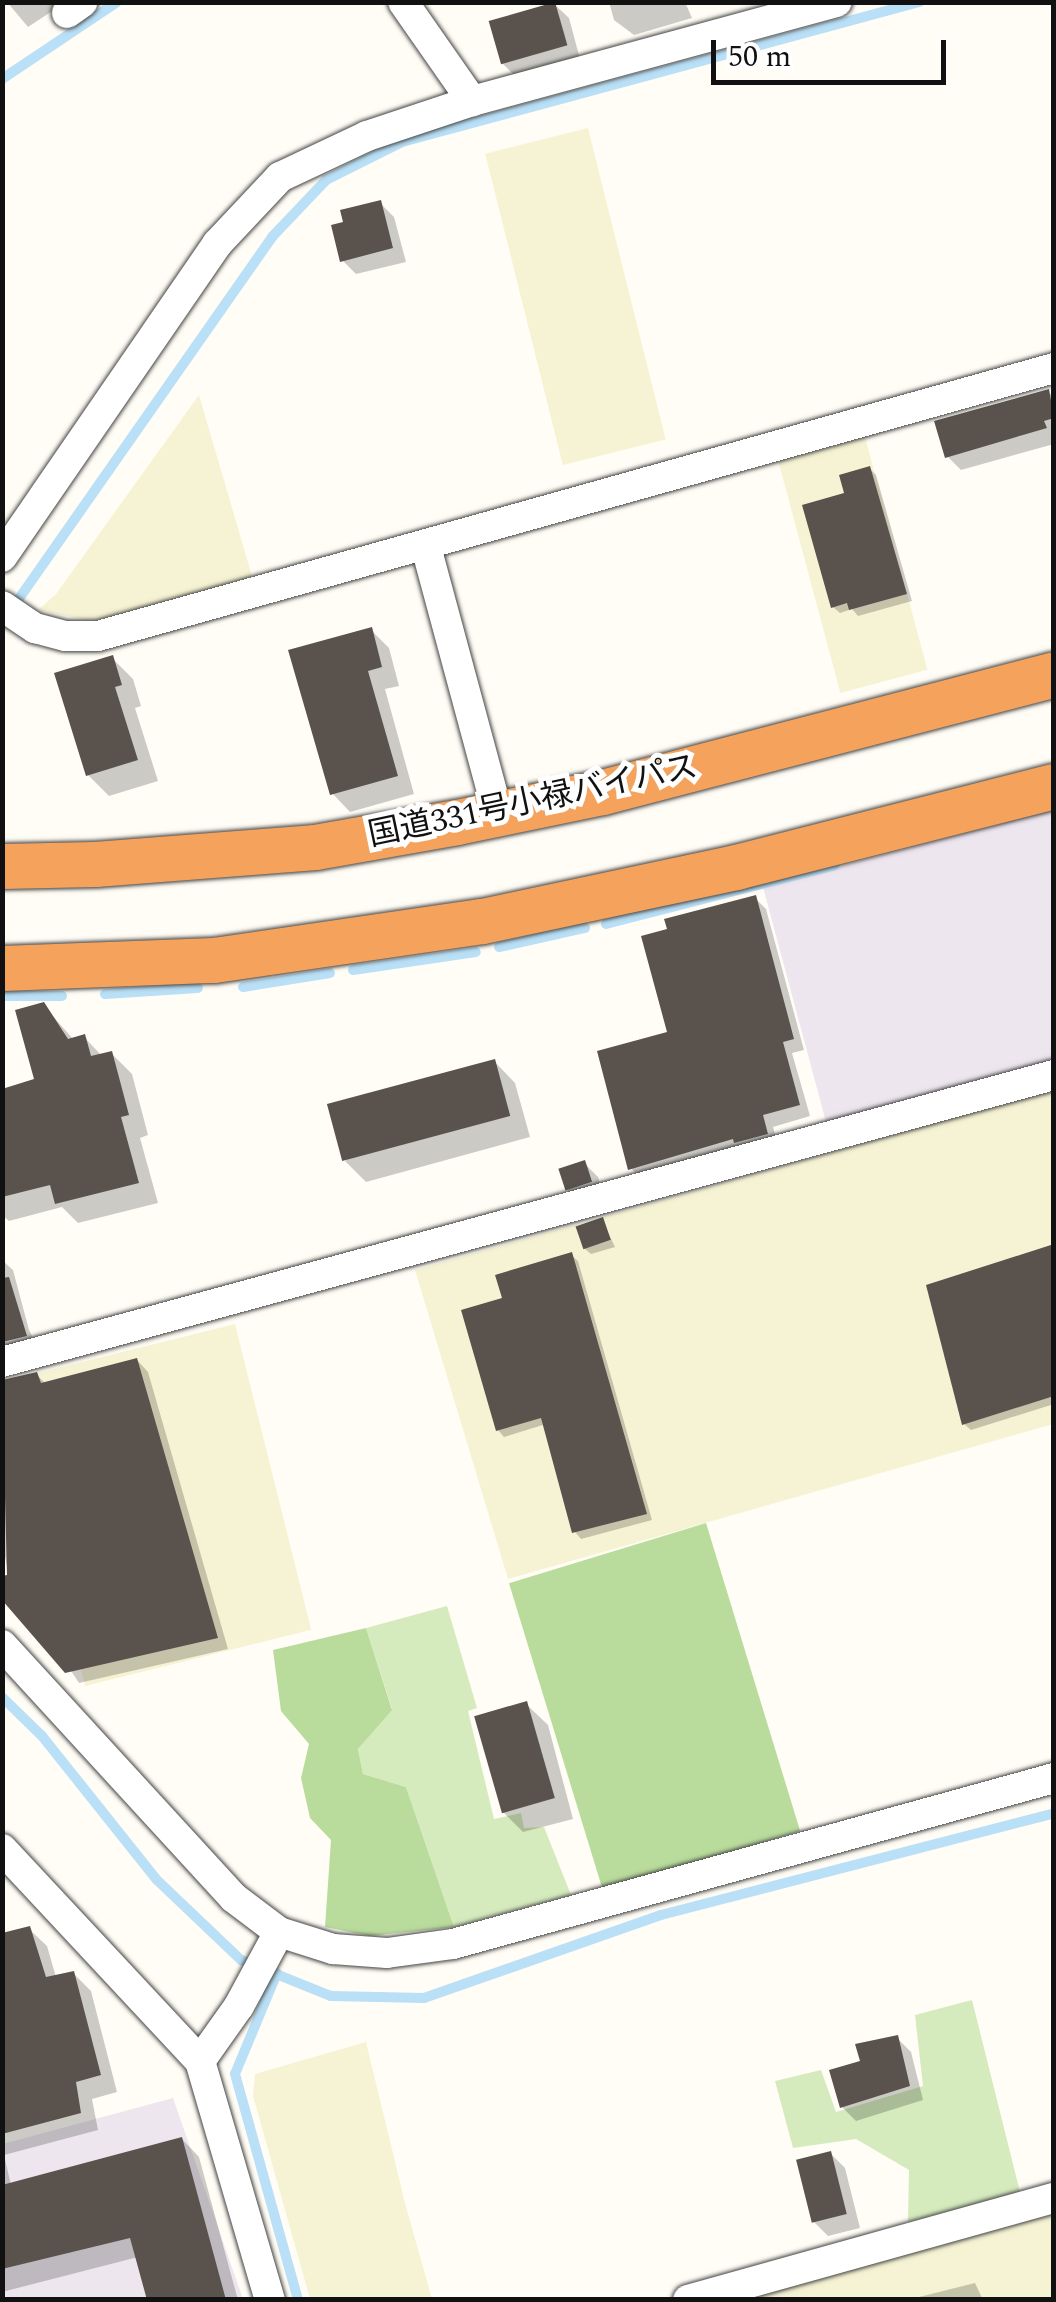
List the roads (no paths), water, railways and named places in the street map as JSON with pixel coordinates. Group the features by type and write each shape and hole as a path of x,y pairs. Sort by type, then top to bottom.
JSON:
{"highway":[{"name":"国道331号小禄バイパス","path":"2,866 95,864 316,847 498,814 858,728 1054,674"},
{"path":"2,968 214,960 482,920 736,868 1054,786"}],"street":[{"path":"403,2 472,101"},
{"path":"2,557 239,215 280,177 327,152 472,101 838,2"},
{"path":"14,614 65,636 98,636 1054,368"},
{"path":"426,546 498,814"},
{"path":"2,1362 1054,1075"},
{"path":"2,1645 234,1898 279,1932 333,1949 387,1954 453,1944 1054,1778"},
{"path":"2,1849 200,2062 270,2300"},
{"path":"200,2062 239,2006 279,1932"},
{"path":"688,2300 1054,2198"}],"waterway":[{"path":"2,79 117,2"},
{"path":"11,610 272,237 326,180 402,142 919,2"},
{"path":"606,924 835,865"},
{"path":"499,947 585,928"},
{"path":"353,970 476,952"},
{"path":"243,987 330,973"},
{"path":"105,994 198,988"},
{"path":"2,996 62,996"},
{"path":"2,1697 42,1736 157,1880 241,1960 331,1996 424,1998 661,1915 1054,1813"},
{"path":"277,1973 235,2074 298,2300"}]}
